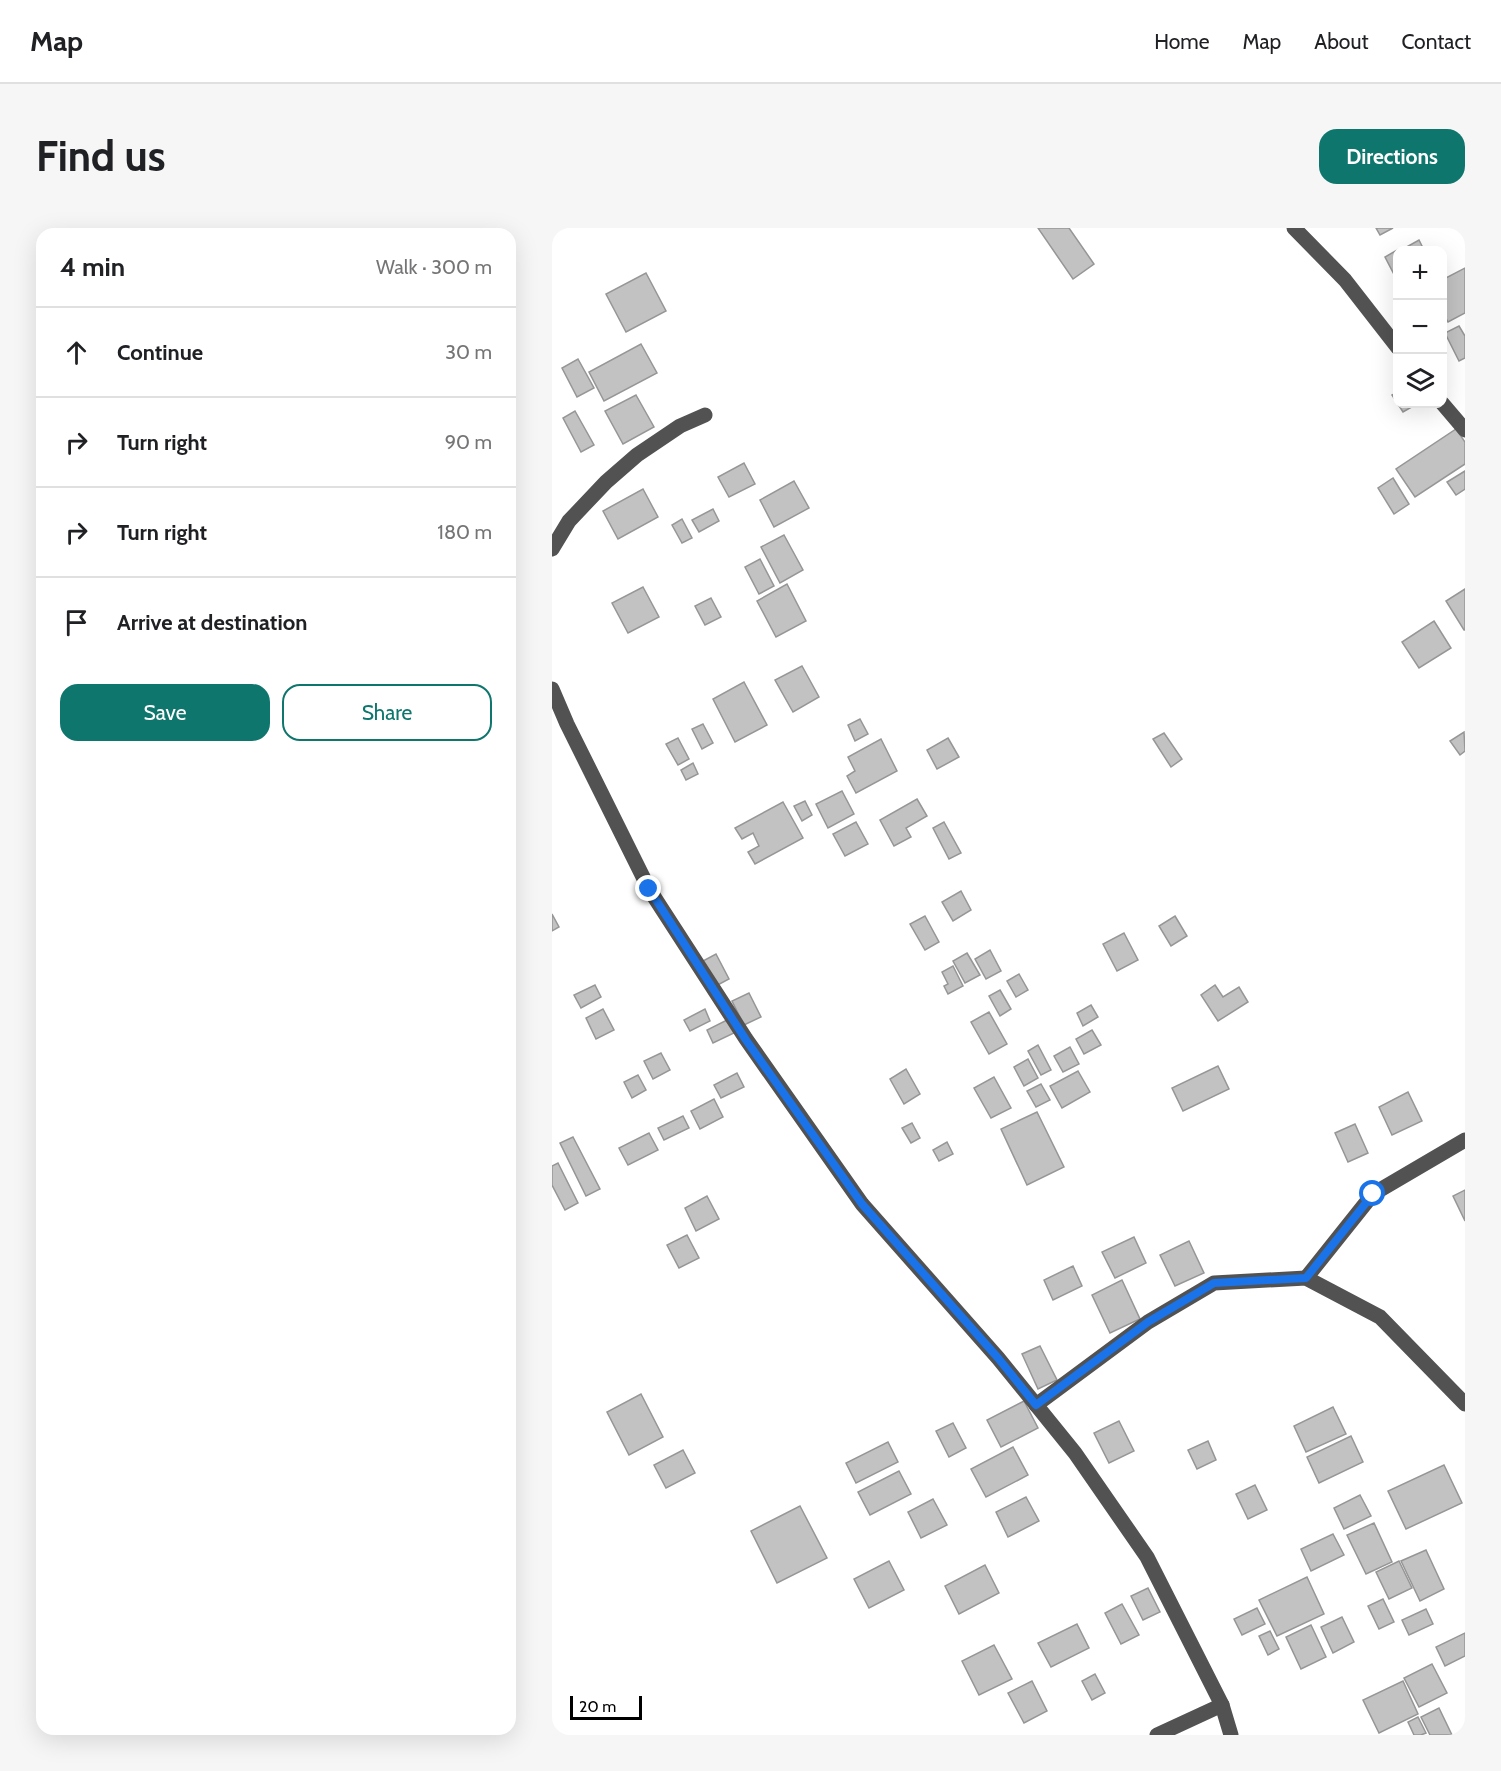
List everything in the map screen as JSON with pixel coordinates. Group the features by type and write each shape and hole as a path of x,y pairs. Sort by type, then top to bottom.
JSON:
{"street":[{"path":"1294,228 1345,280 1393,342"},
{"path":"1447,408 1465,429"},
{"path":"552,549 569,521 606,482 637,455 680,426 705,415"},
{"path":"552,689 649,889 746,1040 862,1204 998,1358 1075,1453 1147,1557 1222,1705 1231,1735"},
{"path":"1306,1278 1373,1194 1465,1140"},
{"path":"1036,1405 1148,1322 1214,1283 1306,1278 1380,1317 1465,1404"},
{"path":"1157,1735 1222,1705"}],"building":[{"path":"1038,228 1069,228 1094,264 1073,279"},
{"path":"1376,228 1393,228 1380,235"},
{"path":"1419,240 1422,246 1408,246"},
{"path":"1393,252 1393,272 1385,257"},
{"path":"1465,268 1465,313 1448,322 1447,320 1447,277"},
{"path":"646,273 666,311 626,332 606,294"},
{"path":"1459,326 1465,336 1465,358 1459,361 1447,337 1447,332"},
{"path":"641,344 657,373 604,401 589,372"},
{"path":"578,359 594,388 577,397 562,368"},
{"path":"636,395 654,427 623,444 605,411"},
{"path":"575,411 594,445 581,452 563,418"},
{"path":"1456,429 1465,442 1465,464 1415,497 1396,469"},
{"path":"744,463 755,484 729,497 718,477"},
{"path":"1465,471 1465,489 1456,495 1447,482"},
{"path":"1393,478 1409,504 1394,514 1378,488"},
{"path":"794,481 809,508 774,527 760,500"},
{"path":"643,489 658,517 618,539 603,511"},
{"path":"713,509 719,521 699,532 692,520"},
{"path":"682,519 692,538 682,543 672,525"},
{"path":"784,535 803,570 780,583 761,547"},
{"path":"760,559 774,586 759,594 745,567"},
{"path":"787,584 806,621 776,637 757,601"},
{"path":"643,587 659,617 628,633 612,603"},
{"path":"1465,589 1465,630 1464,630 1446,601"},
{"path":"711,598 721,617 705,625 695,606"},
{"path":"1434,621 1451,648 1419,668 1402,642"},
{"path":"802,666 819,697 793,712 775,680"},
{"path":"744,682 767,725 735,742 713,699"},
{"path":"860,719 868,734 855,741 848,725"},
{"path":"703,724 713,743 702,749 692,729"},
{"path":"1464,732 1465,751 1460,755 1450,741"},
{"path":"1164,733 1182,759 1171,767 1153,739"},
{"path":"678,738 689,759 678,765 666,744"},
{"path":"948,738 959,757 937,769 927,750"},
{"path":"881,739 897,771 856,793 847,776 855,771 848,757"},
{"path":"693,763 698,774 686,780 681,770"},
{"path":"842,791 854,814 828,828 816,804"},
{"path":"917,799 927,816 906,828 911,837 894,846 880,820"},
{"path":"805,801 812,815 802,821 794,806"},
{"path":"783,802 803,838 755,864 748,852 759,846 753,833 742,839 735,828"},
{"path":"856,822 868,844 845,856 833,834"},
{"path":"944,822 961,853 949,859 933,828"},
{"path":"961,891 971,910 953,921 942,902"},
{"path":"552,914 559,927 552,931"},
{"path":"925,916 939,942 925,950 910,924"},
{"path":"1175,916 1187,936 1171,946 1159,926"},
{"path":"1124,933 1138,960 1117,971 1103,944"},
{"path":"990,950 1001,971 986,979 975,959"},
{"path":"967,953 980,975 965,983 953,961"},
{"path":"716,954 729,979 714,987 701,962"},
{"path":"953,966 963,986 948,994 944,986 948,984 942,972"},
{"path":"1019,974 1028,990 1016,997 1007,981"},
{"path":"595,985 601,997 581,1008 574,995"},
{"path":"1215,985 1223,997 1239,987 1248,1002 1218,1021 1201,995"},
{"path":"1000,990 1011,1009 1000,1016 989,996"},
{"path":"749,993 761,1017 744,1025 732,1001"},
{"path":"1091,1005 1098,1017 1083,1026 1077,1013"},
{"path":"603,1009 614,1030 596,1039 586,1018"},
{"path":"705,1009 710,1021 690,1031 684,1020"},
{"path":"989,1012 1007,1044 989,1054 971,1022"},
{"path":"727,1020 734,1033 713,1043 707,1030"},
{"path":"1092,1030 1101,1045 1084,1054 1076,1039"},
{"path":"1038,1045 1051,1070 1041,1075 1028,1051"},
{"path":"1070,1047 1079,1064 1063,1072 1054,1056"},
{"path":"661,1053 670,1070 653,1079 644,1061"},
{"path":"1028,1059 1038,1078 1024,1086 1014,1067"},
{"path":"1218,1066 1229,1089 1183,1111 1172,1088"},
{"path":"906,1069 920,1094 904,1104 890,1079"},
{"path":"1078,1071 1090,1092 1062,1108 1050,1086"},
{"path":"737,1073 744,1087 721,1098 714,1085"},
{"path":"638,1075 646,1090 632,1098 624,1082"},
{"path":"994,1077 1011,1108 991,1118 974,1088"},
{"path":"1041,1084 1050,1100 1036,1107 1027,1091"},
{"path":"1408,1092 1422,1121 1392,1135 1379,1107"},
{"path":"714,1099 723,1117 700,1129 691,1111"},
{"path":"1037,1112 1064,1167 1027,1185 1001,1129"},
{"path":"683,1116 689,1128 664,1140 658,1128"},
{"path":"912,1123 920,1138 911,1143 902,1128"},
{"path":"1355,1124 1368,1153 1348,1162 1335,1133"},
{"path":"649,1133 658,1150 628,1165 619,1148"},
{"path":"573,1137 600,1189 586,1196 560,1143"},
{"path":"947,1142 953,1154 939,1161 933,1150"},
{"path":"558,1163 578,1203 565,1210 552,1185 552,1166"},
{"path":"1465,1190 1465,1221 1453,1196"},
{"path":"707,1196 719,1219 696,1231 685,1208"},
{"path":"687,1235 699,1258 679,1268 667,1245"},
{"path":"1134,1237 1146,1263 1115,1278 1102,1252"},
{"path":"1189,1241 1204,1273 1175,1286 1160,1255"},
{"path":"1073,1266 1082,1286 1053,1300 1044,1280"},
{"path":"1122,1280 1140,1319 1110,1333 1092,1295"},
{"path":"1040,1346 1057,1380 1038,1389 1022,1354"},
{"path":"641,1394 663,1437 629,1455 607,1412"},
{"path":"1024,1401 1038,1428 1001,1447 987,1420"},
{"path":"1333,1407 1346,1434 1306,1452 1294,1426"},
{"path":"1119,1421 1134,1451 1109,1463 1094,1433"},
{"path":"953,1423 966,1448 949,1457 936,1431"},
{"path":"1351,1436 1363,1462 1319,1483 1307,1457"},
{"path":"1208,1441 1216,1460 1197,1469 1188,1450"},
{"path":"888,1442 898,1462 856,1483 846,1463"},
{"path":"1013,1447 1028,1475 986,1497 971,1469"},
{"path":"683,1450 695,1473 666,1488 654,1465"},
{"path":"1444,1465 1462,1503 1406,1529 1388,1491"},
{"path":"899,1471 911,1494 870,1515 858,1492"},
{"path":"1255,1485 1267,1510 1248,1519 1236,1494"},
{"path":"1360,1495 1371,1516 1344,1529 1334,1508"},
{"path":"1026,1497 1039,1521 1008,1537 996,1512"},
{"path":"933,1499 947,1525 921,1538 908,1512"},
{"path":"800,1506 827,1558 777,1583 751,1531"},
{"path":"1374,1523 1392,1562 1366,1574 1347,1535"},
{"path":"1333,1534 1344,1555 1311,1571 1301,1549"},
{"path":"1426,1550 1444,1589 1420,1601 1401,1561"},
{"path":"889,1561 904,1590 869,1608 854,1579"},
{"path":"1399,1561 1412,1588 1389,1599 1376,1572"},
{"path":"985,1565 999,1593 959,1614 945,1586"},
{"path":"1307,1577 1324,1614 1277,1636 1259,1600"},
{"path":"1148,1588 1160,1612 1143,1620 1131,1596"},
{"path":"1383,1599 1394,1622 1379,1629 1368,1606"},
{"path":"1122,1604 1139,1635 1121,1644 1105,1613"},
{"path":"1257,1608 1265,1624 1242,1635 1234,1619"},
{"path":"1426,1609 1433,1624 1409,1635 1402,1620"},
{"path":"1342,1617 1354,1642 1333,1653 1321,1627"},
{"path":"1077,1624 1089,1648 1051,1667 1038,1643"},
{"path":"1311,1625 1326,1657 1301,1669 1286,1637"},
{"path":"1270,1631 1279,1649 1268,1655 1259,1636"},
{"path":"1465,1633 1465,1656 1445,1666 1436,1647"},
{"path":"994,1645 1012,1679 979,1695 962,1661"},
{"path":"1432,1664 1447,1693 1419,1707 1404,1678"},
{"path":"1095,1674 1105,1693 1092,1700 1082,1681"},
{"path":"1032,1681 1047,1711 1024,1723 1008,1693"},
{"path":"1403,1681 1418,1714 1379,1733 1363,1700"},
{"path":"1439,1708 1452,1735 1430,1735 1421,1717"},
{"path":"1418,1717 1426,1733 1414,1735 1408,1722"}],"route":[{"path":"649,889 746,1040 862,1204 998,1358 1036,1405 1148,1322 1214,1283 1306,1278 1373,1194"}]}
